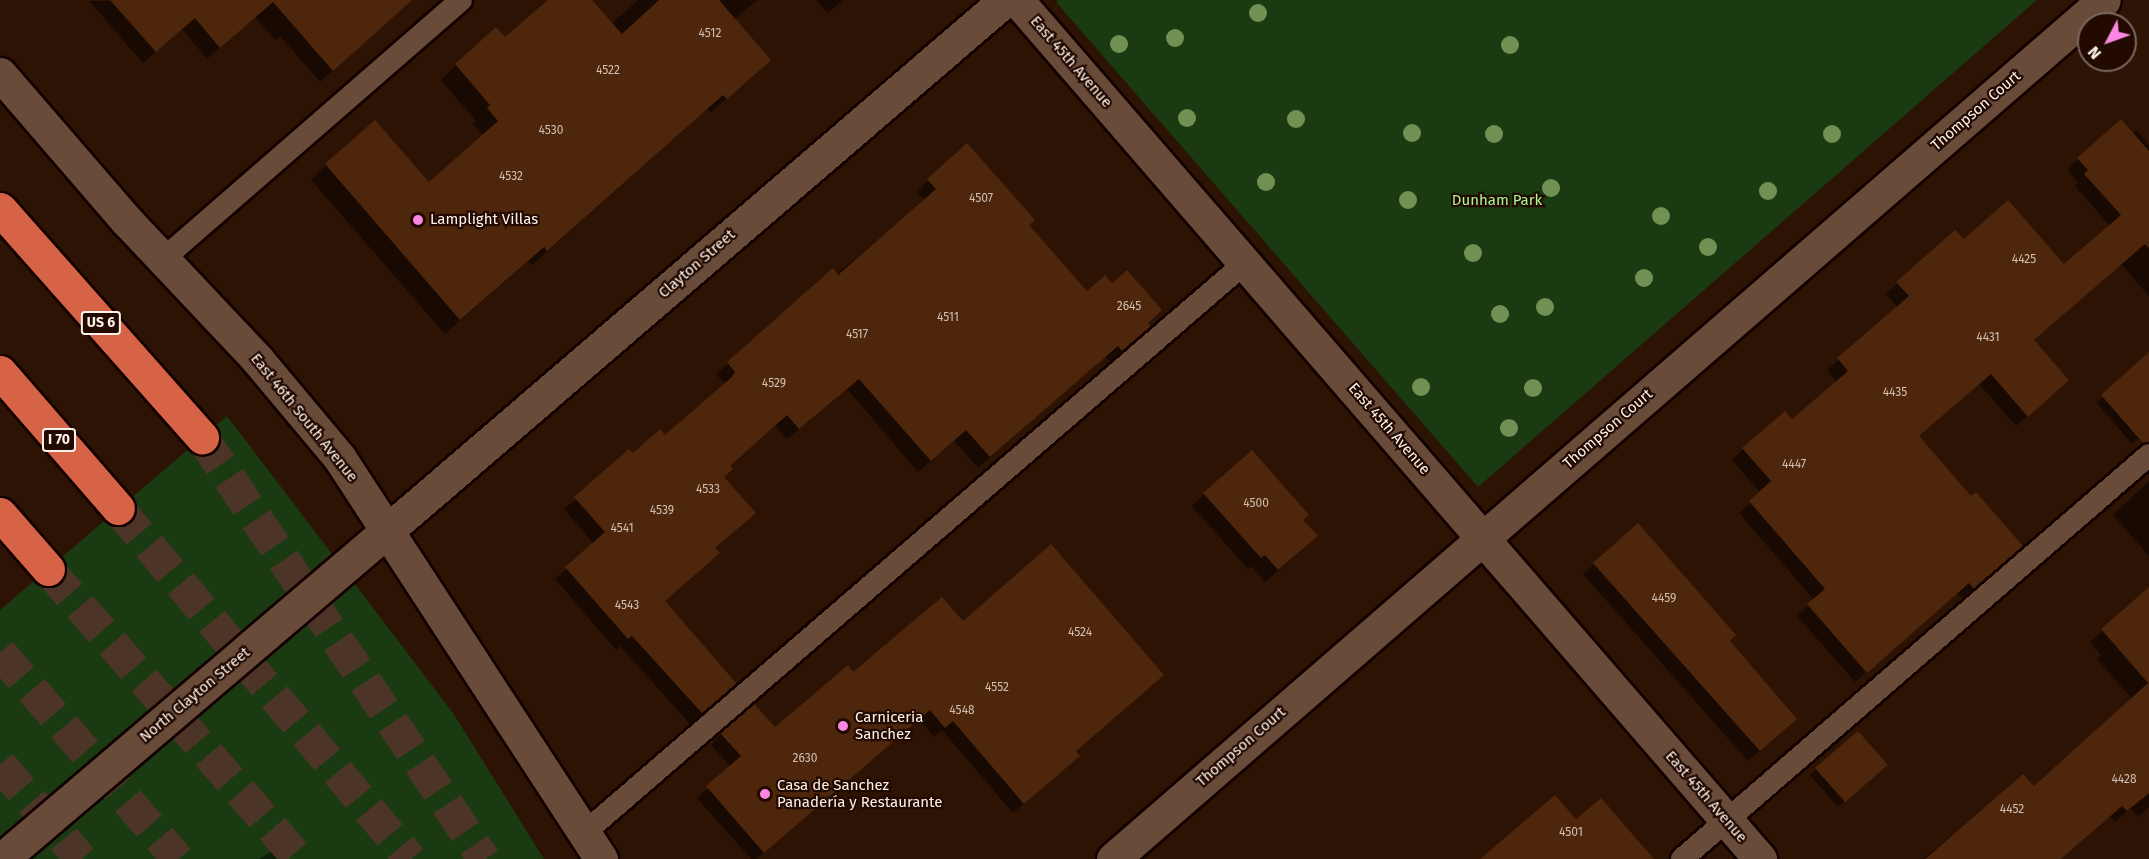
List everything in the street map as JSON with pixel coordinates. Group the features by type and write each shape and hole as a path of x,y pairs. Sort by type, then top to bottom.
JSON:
{"highway":[{"name":"US 6","path":"0,209 202,437"},
{"name":"I 70","path":"0,372 118,508"},
{"path":"0,514 48,569"}],"street":[{"name":"Clayton Street","path":"388,530 1005,0"},
{"name":"East 45th Avenue","path":"1017,0 1760,859"},
{"name":"Thompson Court","path":"1113,859 2104,0"},
{"name":"East 46th South Avenue","path":"0,74 162,260 300,408 339,457 592,847"},
{"name":"North Clayton Street","path":"2,859 388,530"}],"lane":[{"path":"162,260 461,0"},
{"path":"592,847 1245,263"},
{"path":"1682,859 2149,455"}],"green space":[{"name":"Dunham Park","path":"1058,0 2037,0 1478,487 1056,2"},
{"path":"227,416 453,713 544,859 0,859 0,610"}],"building":[{"path":"110,0 412,0 333,71 273,2 220,48 195,18 156,52"},
{"path":"548,0 592,0 622,34 659,0 719,0 771,60 727,99 723,95 547,251 544,247 460,320 325,164 375,120 429,182 498,121 487,108 490,105 455,64 496,27 505,37"},
{"path":"2121,119 2149,151 2149,248 2145,244 2034,340 2069,380 2028,417 1991,374 1919,436 1971,496 1976,492 2023,546 1974,589 1969,583 1867,673 1807,604 1825,589 1749,501 1771,481 1742,448 1785,411 1792,419 1848,371 1837,358 1909,296 1896,282 1955,230 1964,239 2008,200 2064,264 2121,215 2084,174 2088,170 2077,158"},
{"path":"967,143 1035,220 1029,225 1087,291 1105,275 1112,283 1127,270 1162,310 1148,323 1151,326 1122,351 1118,346 990,457 966,430 931,461 859,379 799,429 787,415 730,466 733,469 724,477 756,513 715,548 720,553 665,601 737,684 702,713 632,636 628,639 565,567 605,532 574,497 629,449 633,453 660,429 665,435 732,377 735,372 727,362 833,268 838,275 936,189 927,179"},
{"path":"2149,352 2149,442 2143,443 2101,395"},
{"path":"1252,450 1309,515 1303,520 1318,536 1278,570 1265,555 1261,558 1203,493"},
{"path":"1638,523 1736,635 1730,641 1797,719 1760,751 1593,563"},
{"path":"1051,544 1164,675 1076,751 1080,756 1024,804 953,721 945,728 930,710 764,853 706,786 741,756 720,733 754,704 775,727 848,665 853,672 942,597 963,621"},
{"path":"2149,587 2149,793 2127,811 2122,806 2061,859 1925,859 2023,774 2034,786 2148,683 2101,629"},
{"path":"1858,731 1888,765 1845,802 1815,768"},
{"path":"1555,795 1576,819 1601,798 1654,859 1480,859"}],"tunnel":[{"path":"202,437 484,859"},
{"path":"118,508 410,859"},
{"path":"48,569 299,859"},
{"path":"0,652 178,859"},
{"path":"0,764 81,859"}],"place":[{"name":"Lamplight Villas","path":"418,220"},
{"name":"Carniceria Sanchez","path":"843,726"},
{"name":"Casa de Sanchez Panadería y Restaurante","path":"765,794"}]}
